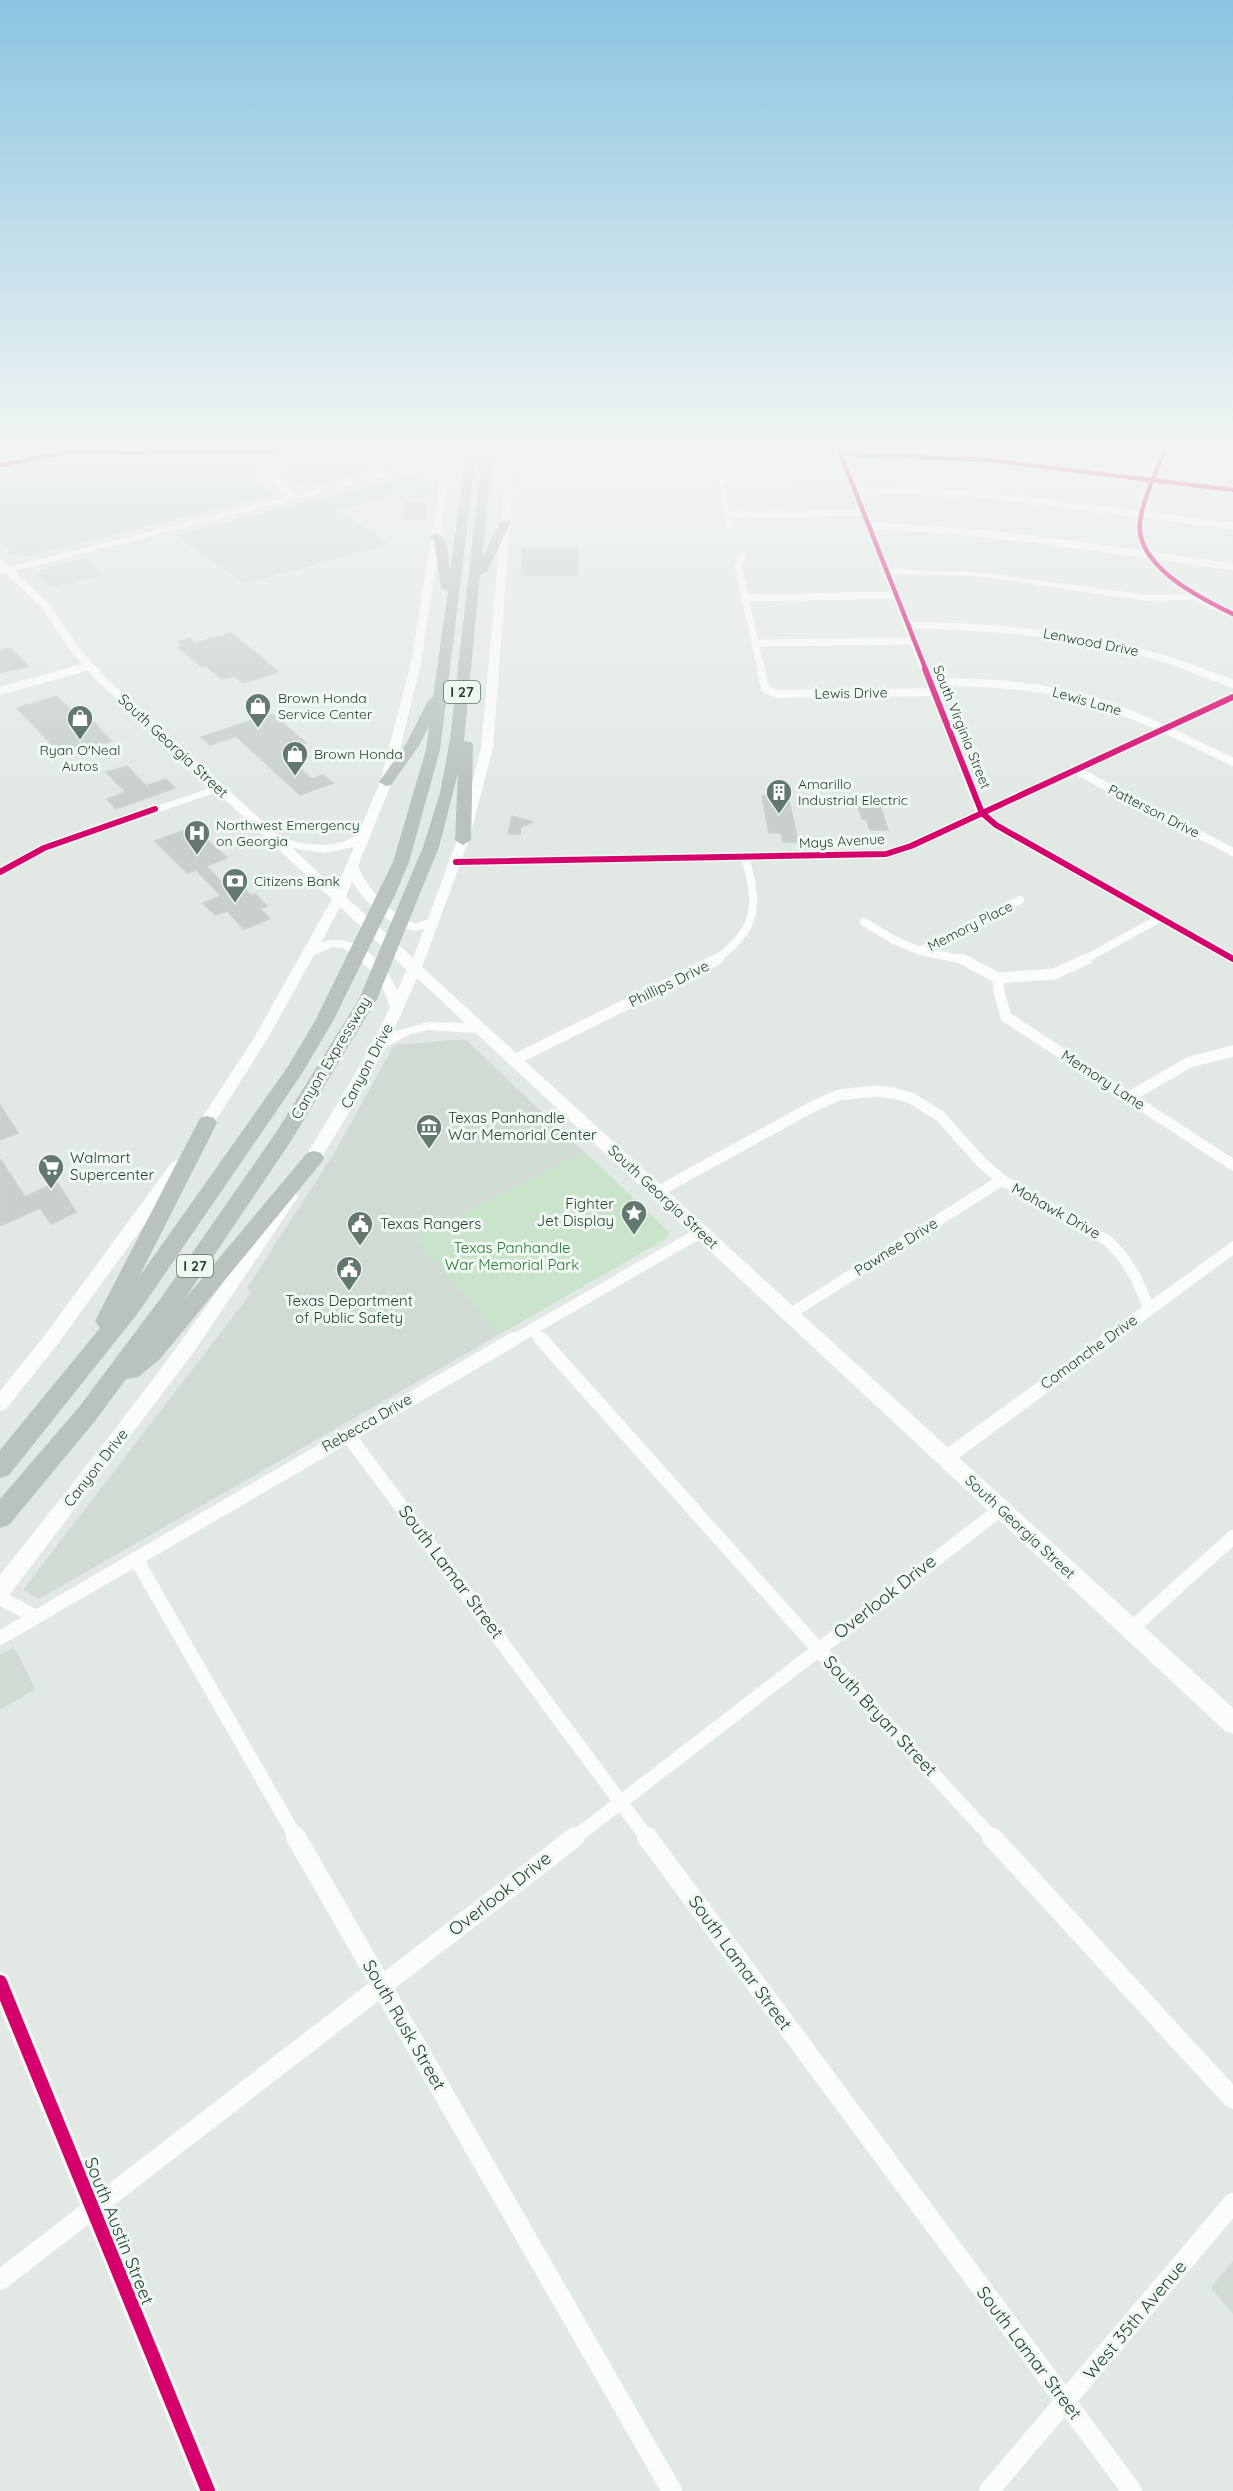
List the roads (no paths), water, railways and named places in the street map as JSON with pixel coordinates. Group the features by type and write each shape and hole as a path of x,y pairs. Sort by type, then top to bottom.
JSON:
{"highway":[{"path":"444,564 451,614"},
{"name":"Canyon Expressway","path":"0,1468 65,1390 179,1240 294,1071 346,979 387,896 400,862 433,750 451,614 451,564"},
{"name":"Canyon Expressway","path":"0,1517 105,1393 171,1301 284,1136 368,999 431,847 447,793 461,699 476,564"},
{"path":"471,604 483,564"},
{"path":"386,782 412,744 441,690"},
{"path":"461,699 466,711 463,840"},
{"path":"65,1390 119,1298 207,1124"},
{"path":"105,1393 152,1353 314,1158"}],"main road":[{"path":"4,571 30,564"},
{"path":"30,590 26,581 28,573 47,564"},
{"path":"0,1404 113,1256 207,1124 261,1038 339,898 386,782 416,663 432,564"},
{"name":"Canyon Drive","path":"0,1591 202,1329 251,1260 380,1044 434,921 456,862 487,748 502,564"},
{"path":"1159,564 1170,576 1197,596 1233,614"},
{"name":"South Georgia Street","path":"4,571 30,590 57,619 74,648 89,666 219,788 1233,1723"},
{"path":"0,580 30,590"},
{"path":"276,841 314,850 328,850 350,845 366,836"},
{"path":"352,867 354,878 361,889 387,911 416,928 434,921"},
{"path":"308,953 331,943 346,944 355,949 385,976 397,1008"},
{"path":"380,1044 399,1033 419,1026 449,1025 480,1029"}],"street":[{"path":"738,564 755,643 914,641"},
{"name":"South Virginia Street","path":"883,564 982,813 996,825 1160,918 1231,954"},
{"path":"1211,564 1233,567"},
{"path":"886,571 976,574 1148,598 1197,596"},
{"path":"745,598 896,595"},
{"name":"Lenwood Drive","path":"907,625 967,625 1062,634 1152,654 1233,684"},
{"name":"Lewis Drive","path":"755,643 765,689 777,694 932,687"},
{"path":"0,691 89,666"},
{"name":"Lewis Lane","path":"932,687 990,683 1047,690 1123,711 1233,762"},
{"name":"Mays Avenue","path":"456,862 885,854 911,846 1233,697"},
{"name":"Patterson Drive","path":"1075,770 1233,852"},
{"path":"0,872 44,848 219,788"},
{"name":"Phillips Drive","path":"514,1060 711,964 733,948 746,934 753,919 756,901 745,857"},
{"name":"Memory Place","path":"920,951 1020,900"},
{"path":"864,922 894,940 920,951 962,959 998,978 1054,974 1076,965 1160,918"},
{"name":"Memory Lane","path":"998,978 999,992 1006,1017 1233,1165"},
{"path":"1129,1097 1190,1060 1209,1053 1233,1051"},
{"name":"Mohawk Drive","path":"657,1192 812,1107 840,1095 875,1091 911,1098 939,1116 982,1163 1002,1180 1108,1241 1123,1257 1136,1278 1149,1308"},
{"name":"Pawnee Drive","path":"790,1314 1002,1180"},
{"name":"Rebecca Drive","path":"0,1638 701,1232"},
{"name":"Comanche Drive","path":"946,1458 1233,1247"},
{"name":"South Bryan Street","path":"532,1329 818,1649 1233,2099"},
{"name":"South Lamar Street","path":"348,1435 1132,2491"},
{"name":"Overlook Drive","path":"0,2280 1001,1509"},
{"path":"1131,1629 1233,1537"},
{"name":"South Rusk Street","path":"136,1559 672,2491"},
{"path":"0,1598 36,1617"},
{"name":"South Austin Street","path":"0,1983 208,2491"},
{"name":"West 35th Avenue","path":"989,2491 1233,2203"}],"place":[{"name":"Brown Honda Service Center","path":"258,729"},
{"name":"Ryan O'Neal Autos","path":"80,741"},
{"name":"Brown Honda","path":"295,777"},
{"name":"Amarillo Industrial Electric","path":"779,815"},
{"name":"Northwest Emergency on Georgia","path":"197,856"},
{"name":"Citizens Bank","path":"235,904"},
{"name":"Texas Panhandle War Memorial Center","path":"429,1150"},
{"name":"Walmart Supercenter","path":"51,1190"},
{"name":"Fighter Jet Display","path":"634,1236"},
{"name":"Texas Rangers","path":"360,1247"},
{"name":"Texas Department of Public Safety","path":"349,1292"}],"park label":[{"name":"Texas Panhandle War Memorial Park","path":"512,1256"}]}
